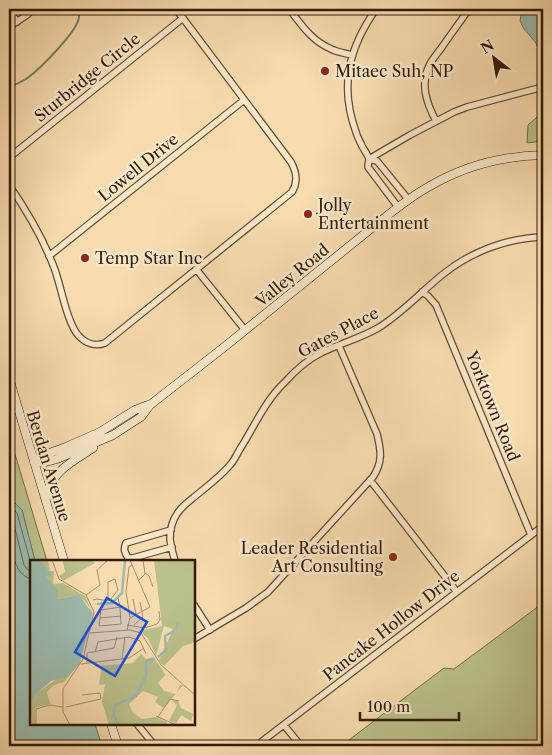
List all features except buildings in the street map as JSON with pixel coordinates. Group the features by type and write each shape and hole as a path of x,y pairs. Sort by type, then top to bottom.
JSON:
{"main road":[{"name":"Valley Road","path":"34,462 46,462 57,459 113,435 141,417 150,405 408,199 429,186 444,178 483,164 507,158 543,155"},
{"name":"Berdan Avenue","path":"9,378 64,560"},
{"name":"Valley Road","path":"34,462 44,455 100,432 135,410 150,405"},
{"path":"46,500 48,489 59,472 113,435"},
{"path":"111,725 118,746"}],"street":[{"path":"9,9 17,22"},
{"path":"9,27 33,9"},
{"path":"9,185 29,216 55,269 74,330 83,340 95,345 105,343 292,192 295,187 296,175 291,162 176,9"},
{"path":"289,9 314,39 331,50 352,55"},
{"path":"376,9 364,27 352,55 347,80 347,93 352,120 369,159 368,167 398,207"},
{"path":"436,121 428,108 425,89 426,75 433,60 468,9"},
{"name":"Sturbridge Circle","path":"9,159 184,18"},
{"path":"369,159 454,112 543,87"},
{"name":"Lowell Drive","path":"49,256 244,100"},
{"path":"369,159 377,161 408,199"},
{"name":"Gates Place","path":"175,560 170,538 173,522 181,508 230,465 267,404 282,385 309,360 378,328 458,263 502,244 543,237"},
{"path":"196,269 245,330"},
{"name":"Yorktown Road","path":"422,292 436,305 531,535"},
{"path":"195,638 246,608 268,592 377,471 381,456 377,434 339,346"},
{"path":"370,480 457,592"},
{"name":"Pancake Hollow Drive","path":"256,746 543,526"},
{"path":"171,530 126,543 124,548 128,558 133,558 172,547"},
{"path":"195,608 210,630"},
{"path":"284,724 301,746"},
{"path":"138,725 155,746"}],"green space":[{"path":"543,112 543,141 527,143 528,125"},
{"path":"9,434 47,560 35,560 22,510 9,497"},
{"path":"543,603 543,746 341,746 444,668 454,669"}],"water":[{"path":"526,9 543,9 543,64 536,43 520,21 521,15"},
{"path":"9,497 22,510 35,560 30,560 30,725 95,725 102,746 9,746"}],"waterway":[{"path":"9,87 26,79 57,50 77,23 79,17 78,9"}],"place":[{"name":"Mitaec Suh, NP","path":"325,71"},
{"name":"Jolly Entertainment","path":"308,214"},
{"name":"Temp Star Inc","path":"85,258"},
{"name":"Leader Residential Art Consulting","path":"393,557"}]}
